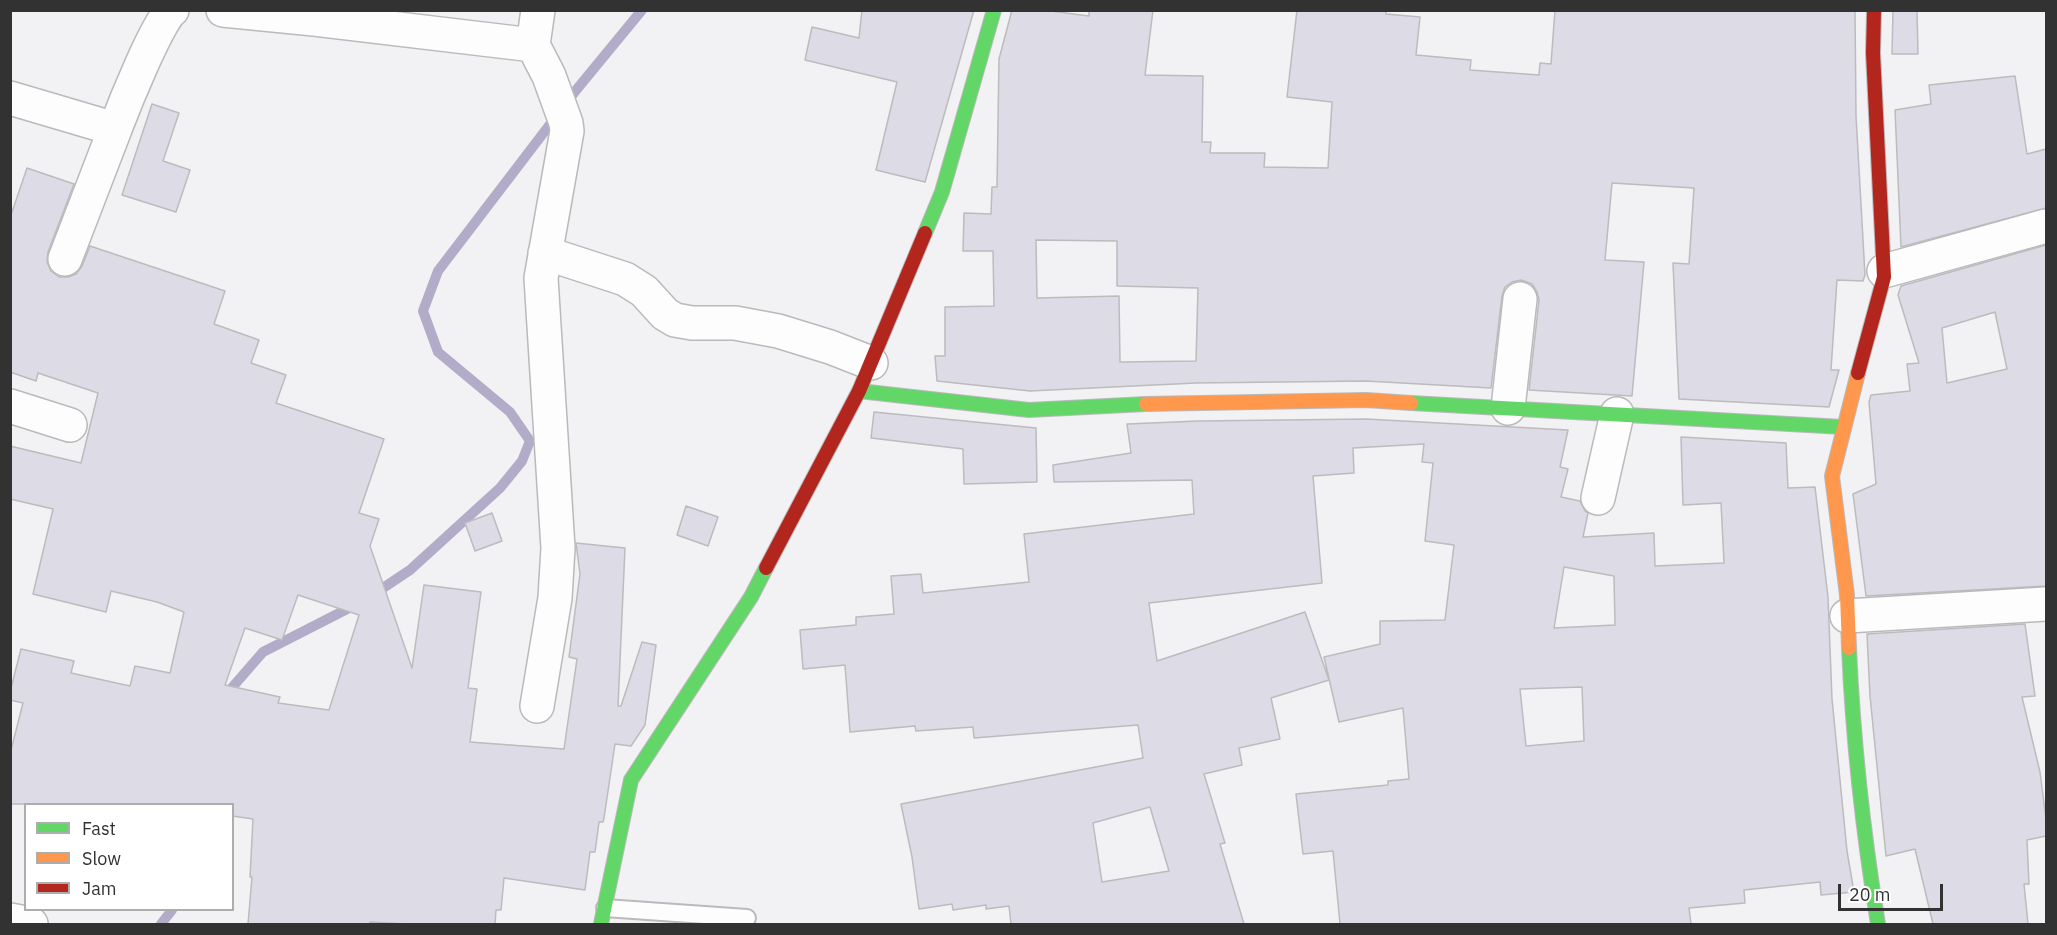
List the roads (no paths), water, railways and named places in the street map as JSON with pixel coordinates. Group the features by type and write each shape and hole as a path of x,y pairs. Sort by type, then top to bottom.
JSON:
{"street":[{"path":"65,259 127,99 161,26 172,10"},
{"path":"223,10 533,45"},
{"path":"537,706 555,598 558,548 541,279 567,130 549,76 533,45 538,10"},
{"path":"601,924 631,780 751,597 865,377 942,192 994,10"},
{"path":"1874,10 1873,53 1884,277 1832,476 1847,595 1851,696 1866,849 1878,924"},
{"path":"10,98 115,129"},
{"path":"1884,271 2046,226"},
{"path":"545,253 625,279 644,291 665,314 675,320 735,323 778,331 830,347 865,377 1029,410 1197,402 1354,400 1843,427"},
{"path":"1508,408 1520,299"},
{"path":"10,406 70,425"},
{"path":"1598,498 1617,414"},
{"path":"1847,616 2046,604"},
{"path":"10,920 31,924"}],"lane":[{"path":"605,908 747,918"}],"waterway":[{"path":"374,594 410,570 500,488 522,461 530,441 510,412 438,352 423,311 438,271 577,89 642,10"},
{"path":"223,698 263,652 355,605"},
{"path":"161,924 171,911"}]}
